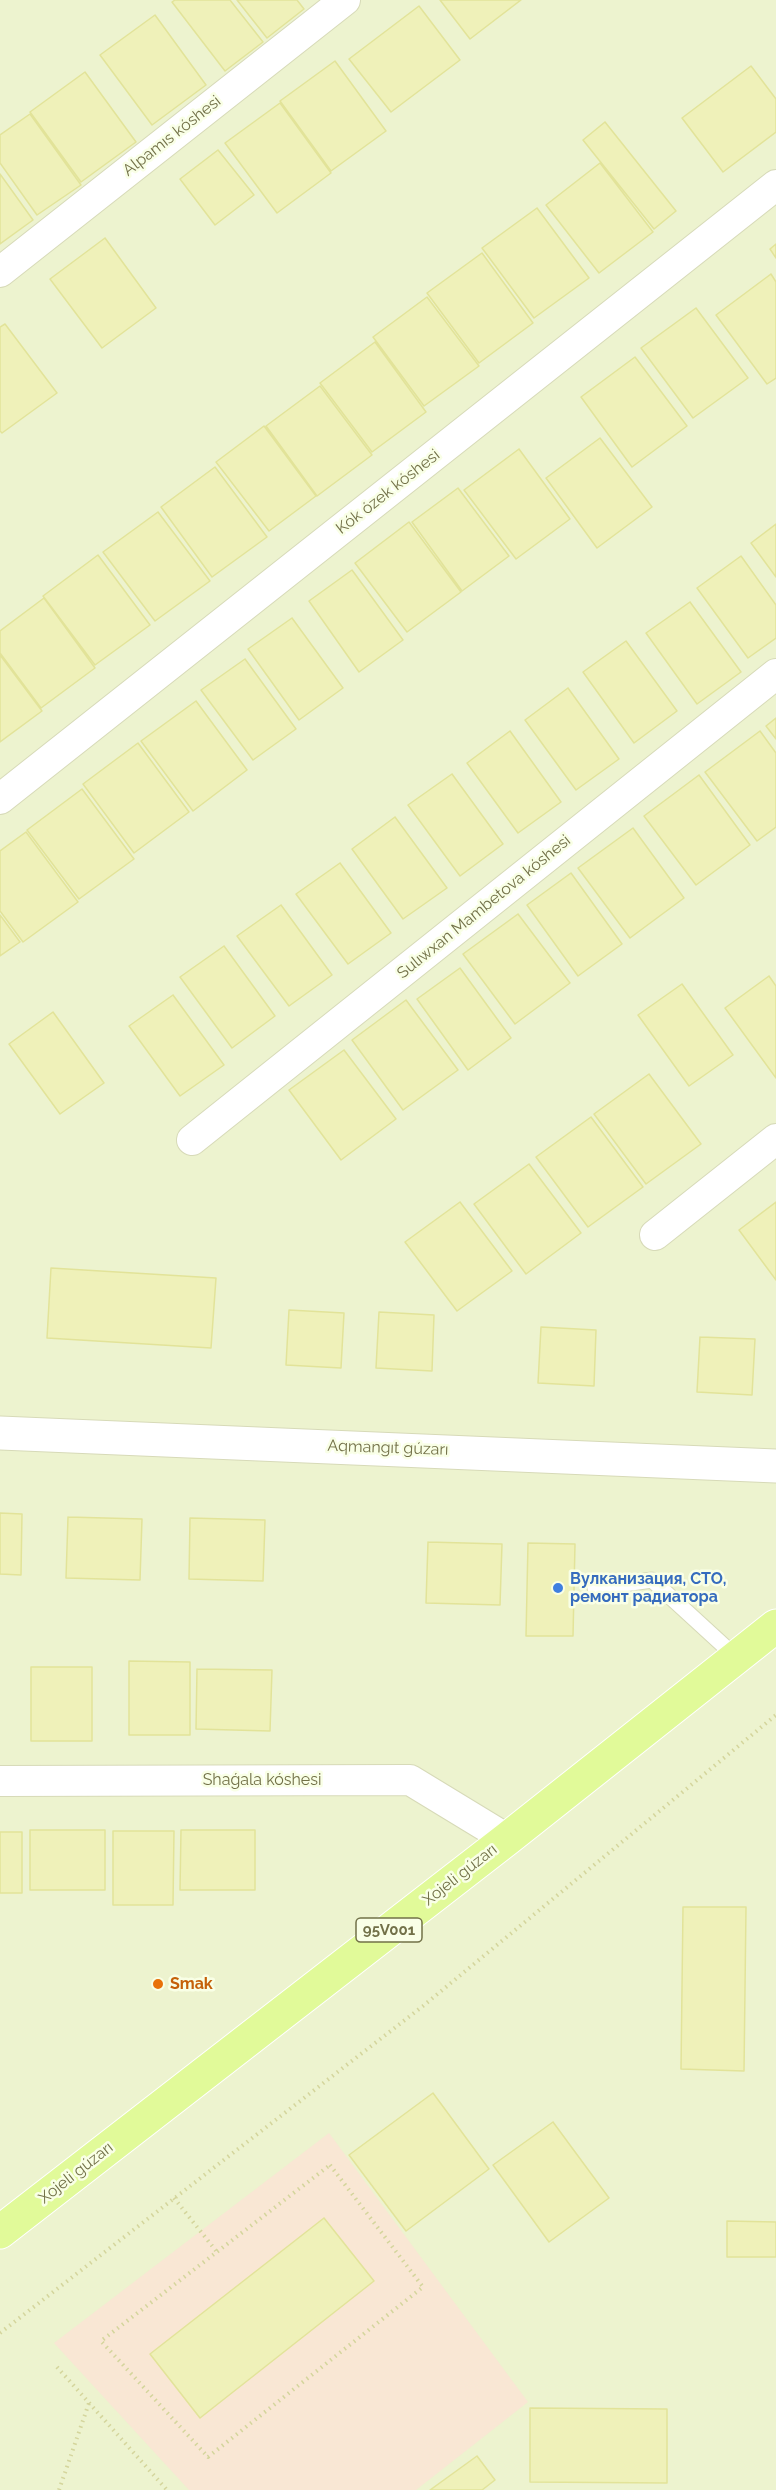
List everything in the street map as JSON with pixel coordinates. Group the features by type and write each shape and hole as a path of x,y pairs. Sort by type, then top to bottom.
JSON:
{"main road":[{"name":"Xojeli gúzarı","path":"0,2232 507,1839 776,1626"}],"street":[{"name":"Alpamıs kóshesi","path":"0,272 345,0"},
{"name":"Kók ózek kóshesi","path":"0,800 776,185"},
{"name":"Sulıwxan Mambetova kóshesi","path":"192,1140 776,674"},
{"path":"655,1235 776,1139"},
{"name":"Aqmangıt gúzarı","path":"0,1432 776,1466"},
{"name":"Shaǵala kóshesi","path":"0,1781 410,1780 507,1839"}],"lane":[{"path":"595,1588 652,1580 736,1657"}],"path":[{"path":"0,2333 423,2006 776,1715"},
{"path":"330,2165 423,2287 208,2457 101,2341 217,2252 330,2165"},
{"path":"174,2198 217,2252"},
{"path":"57,2367 166,2490"},
{"path":"59,2490 89,2402"}],"shaded area":[{"path":"0,0 776,0 776,2490 0,2490"},
{"path":"329,2133 528,2402 416,2490 189,2490 54,2343"}],"building":[{"path":"175,0 230,0 263,42 225,71 172,2"},
{"path":"237,0 297,0 304,9 267,38"},
{"path":"440,0 521,0 470,39"},
{"path":"419,6 460,60 391,112 349,59"},
{"path":"155,15 206,85 152,125 100,55"},
{"path":"335,61 386,131 331,171 280,101"},
{"path":"751,66 776,99 776,132 723,172 682,118"},
{"path":"85,72 136,142 81,182 30,112"},
{"path":"280,103 331,173 277,213 225,143"},
{"path":"30,114 81,185 37,215 0,163 0,135"},
{"path":"605,122 676,211 654,229 583,140"},
{"path":"218,150 254,195 215,225 180,179"},
{"path":"600,163 653,232 599,273 546,205"},
{"path":"0,174 33,220 0,244"},
{"path":"537,208 589,278 534,318 482,248"},
{"path":"105,238 156,308 102,348 50,279"},
{"path":"776,244 776,258 770,249"},
{"path":"482,253 533,323 479,363 427,293"},
{"path":"771,274 776,282 776,378 767,384 716,315"},
{"path":"427,297 479,366 424,406 373,337"},
{"path":"696,308 748,378 693,418 641,348"},
{"path":"5,324 57,393 2,433 0,431 0,327"},
{"path":"375,342 426,412 372,452 320,383"},
{"path":"635,357 687,426 632,467 581,397"},
{"path":"320,386 372,455 317,496 266,426"},
{"path":"264,426 316,496 269,531 216,462"},
{"path":"600,438 652,507 597,548 546,478"},
{"path":"519,449 570,519 516,559 464,490"},
{"path":"215,467 267,537 212,577 161,507"},
{"path":"458,488 509,556 462,591 412,522"},
{"path":"158,512 210,581 155,621 103,552"},
{"path":"409,522 461,592 407,632 355,563"},
{"path":"776,524 776,577 751,543"},
{"path":"98,555 150,625 95,665 43,596"},
{"path":"741,556 776,605 776,638 748,658 697,588"},
{"path":"352,570 403,640 359,672 309,601"},
{"path":"44,598 95,668 41,708 0,653 0,631"},
{"path":"690,602 741,672 697,704 646,633"},
{"path":"292,618 343,688 299,720 248,649"},
{"path":"626,641 677,711 634,743 583,672"},
{"path":"0,655 42,711 0,742"},
{"path":"245,659 296,729 253,760 201,690"},
{"path":"568,688 619,759 576,790 525,720"},
{"path":"196,701 247,770 193,811 141,741"},
{"path":"776,718 776,739 766,726"},
{"path":"510,731 561,802 518,833 467,763"},
{"path":"760,731 776,753 776,827 757,841 705,772"},
{"path":"138,743 189,812 134,853 83,784"},
{"path":"452,774 503,844 460,876 408,805"},
{"path":"699,775 750,845 696,885 644,816"},
{"path":"82,789 134,859 79,899 27,830"},
{"path":"395,817 447,888 403,919 352,849"},
{"path":"633,828 684,898 630,938 578,868"},
{"path":"26,832 78,902 23,942 0,911 0,851"},
{"path":"340,863 391,933 348,964 296,894"},
{"path":"571,873 622,944 578,976 527,905"},
{"path":"281,905 332,975 289,1006 237,936"},
{"path":"518,914 570,983 515,1024 463,954"},
{"path":"0,915 20,942 0,956"},
{"path":"224,946 275,1016 232,1048 180,977"},
{"path":"460,968 511,1038 468,1070 417,999"},
{"path":"769,976 776,986 776,1078 725,1008"},
{"path":"682,984 733,1055 689,1086 638,1015"},
{"path":"173,995 224,1065 180,1096 129,1026"},
{"path":"406,1000 458,1070 403,1110 352,1040"},
{"path":"53,1012 104,1083 60,1114 9,1044"},
{"path":"344,1050 396,1119 341,1160 289,1090"},
{"path":"649,1074 701,1144 646,1184 594,1114"},
{"path":"591,1117 643,1187 588,1227 536,1157"},
{"path":"529,1164 581,1233 526,1274 474,1204"},
{"path":"460,1202 512,1271 457,1311 405,1242"},
{"path":"776,1202 776,1280 739,1230"},
{"path":"51,1268 216,1278 211,1348 47,1338"},
{"path":"289,1310 344,1313 341,1368 286,1365"},
{"path":"379,1312 434,1315 432,1371 376,1368"},
{"path":"541,1327 596,1330 594,1386 538,1383"},
{"path":"700,1337 755,1339 752,1395 697,1392"},
{"path":"0,1513 22,1514 21,1575 0,1574"},
{"path":"68,1517 142,1519 140,1580 66,1578"},
{"path":"190,1518 265,1520 263,1581 189,1579"},
{"path":"428,1542 502,1544 500,1605 426,1603"},
{"path":"528,1543 575,1544 573,1636 526,1636"},
{"path":"129,1661 190,1662 190,1735 129,1735"},
{"path":"31,1667 92,1667 92,1741 31,1741"},
{"path":"197,1669 272,1670 270,1731 196,1729"},
{"path":"30,1830 105,1830 105,1890 30,1890"},
{"path":"181,1830 255,1830 255,1890 180,1890"},
{"path":"113,1831 174,1831 173,1905 113,1905"},
{"path":"0,1832 22,1832 22,1893 0,1893"},
{"path":"683,1907 746,1907 744,2071 681,2069"},
{"path":"433,2093 489,2169 406,2231 349,2155"},
{"path":"553,2122 609,2198 549,2242 493,2165"},
{"path":"324,2218 374,2281 200,2418 150,2354"},
{"path":"727,2221 776,2222 776,2257 727,2257"},
{"path":"530,2408 667,2409 667,2483 530,2482"},
{"path":"477,2456 495,2480 482,2490 430,2490"}],"place":[{"name":"Вулканизация, СТО, ремонт радиатора","path":"558,1588"},
{"name":"Smak","path":"158,1984"}]}
